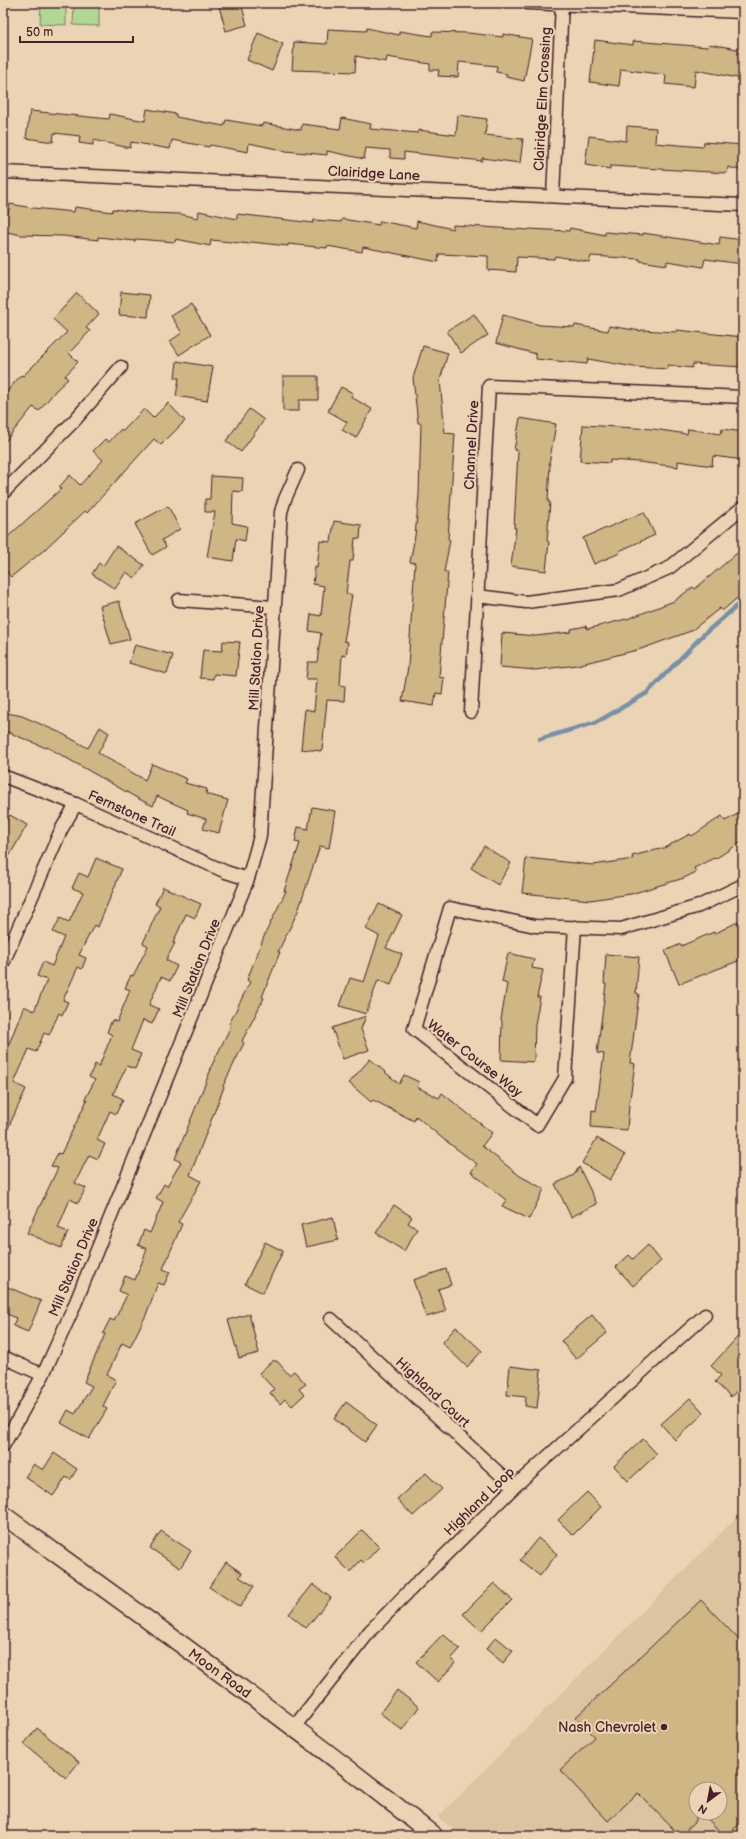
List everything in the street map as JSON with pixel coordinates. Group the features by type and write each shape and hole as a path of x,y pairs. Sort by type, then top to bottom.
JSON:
{"street":[{"path":"527,3 743,12"},
{"name":"Clairidge Elm Crossing","path":"553,196 562,4"},
{"name":"Clairidge Lane","path":"3,172 743,205"},
{"path":"3,493 74,421 121,367"},
{"name":"Channel Drive","path":"471,712 489,386 743,397"},
{"name":"Mill Station Drive","path":"3,1446 43,1375 72,1309 248,879 260,836 281,512 298,470"},
{"path":"477,596 526,602 618,590 669,568 743,507"},
{"path":"179,600 274,607"},
{"name":"Fernstone Trail","path":"3,776 76,804 226,872 248,879"},
{"path":"3,962 61,830 76,804"},
{"name":"Water Course Way","path":"575,927 565,1078 537,1125 414,1029 450,908 535,926 575,927 621,929 699,906 743,885"},
{"name":"Highland Loop","path":"294,1728 370,1631 514,1487 705,1315"},
{"name":"Highland Court","path":"331,1319 514,1487"},
{"path":"3,1357 43,1375"},
{"name":"Moon Road","path":"3,1515 64,1558 294,1728 434,1836"}],"shaded area":[{"path":"743,1511 743,1836 462,1836 438,1817"}],"green space":[{"path":"41,3 66,3 66,25 40,24"},
{"path":"74,3 99,3 99,26 73,25"}],"building":[{"path":"218,3 241,3 247,25 226,31"},
{"path":"367,28 399,35 399,31 432,36 432,32 468,33 503,37 503,34 532,39 524,81 506,77 507,74 496,72 497,66 459,62 458,77 438,76 439,70 430,70 430,64 387,57 386,62 356,56 355,72 292,70 294,42 327,44 328,29 366,31"},
{"path":"258,33 283,44 272,71 247,60"},
{"path":"595,40 633,45 633,41 708,47 709,44 743,50 743,79 696,70 694,87 665,84 666,75 621,69 619,86 590,82"},
{"path":"147,109 176,114 176,117 224,126 226,120 262,126 263,123 301,130 302,124 340,129 342,118 371,124 370,129 418,133 418,130 456,135 458,115 487,119 485,135 523,139 520,163 482,158 482,161 404,152 404,159 390,158 390,150 366,148 364,159 327,151 327,155 286,151 249,143 248,152 172,140 170,149 131,142 130,148 93,140 93,145 79,143 80,136 54,133 53,142 26,138 30,111 109,119 110,114 145,121"},
{"path":"627,126 656,128 655,143 703,147 704,142 743,145 743,171 728,167 727,173 610,166 610,169 585,165 589,136 626,141"},
{"path":"10,204 74,212 75,207 112,212 113,209 149,213 180,214 198,218 199,211 237,219 237,214 313,223 314,220 341,222 342,219 379,225 380,221 416,228 417,221 453,229 453,225 528,230 569,231 570,228 605,235 605,232 643,235 643,233 719,245 720,237 743,240 743,264 705,259 703,267 667,261 667,265 640,261 640,259 591,256 589,262 555,256 554,259 517,257 516,272 488,270 488,256 439,254 438,262 363,247 362,252 327,246 327,248 288,244 288,246 211,240 210,246 176,239 175,242 136,239 135,241 98,237 98,240 63,236 21,235 3,231 3,213 8,214"},
{"path":"121,292 150,295 148,317 119,315"},
{"path":"77,293 99,314 86,328 90,331 69,353 78,362 65,376 68,379 56,390 39,411 33,407 3,444 3,396 21,375 23,376 67,332 53,319"},
{"path":"191,304 210,335 179,355 170,341 182,333 171,316"},
{"path":"474,314 488,335 461,353 447,331"},
{"path":"503,315 540,325 574,327 575,325 608,331 609,326 641,331 677,332 677,330 743,337 743,367 693,364 692,368 668,365 668,369 634,367 588,359 587,364 536,359 536,354 496,343"},
{"path":"423,346 448,353 440,380 445,433 455,434 448,539 450,540 444,572 448,572 439,677 444,678 442,694 436,693 434,706 402,701 408,667 415,563 410,562 415,536 419,495 421,423 418,423 413,378"},
{"path":"177,361 213,367 207,401 176,396 179,378 175,378"},
{"path":"283,376 318,376 318,400 299,400 299,411 283,411"},
{"path":"341,387 353,393 351,397 372,409 356,438 342,430 347,422 328,411"},
{"path":"168,403 185,421 161,445 154,439 87,513 85,511 44,550 11,577 3,567 3,541 61,489 59,487 70,475 80,485 103,460 93,451 105,439 109,442 121,429 123,431 144,409 153,418"},
{"path":"249,409 264,420 241,452 226,441"},
{"path":"520,418 556,424 549,464 548,502 550,502 547,541 549,542 546,571 511,566 516,528 514,528 518,451 514,450"},
{"path":"583,425 653,429 687,434 688,429 721,434 722,429 743,432 743,460 713,456 712,466 678,461 678,467 610,460 610,463 580,461"},
{"path":"211,476 243,478 242,492 233,491 232,523 247,526 245,541 236,539 233,561 207,557 215,512 205,512 205,499 210,499"},
{"path":"168,506 180,529 162,540 166,547 152,555 135,524"},
{"path":"644,512 655,535 619,551 620,553 594,564 583,538"},
{"path":"334,521 361,525 360,539 355,538 353,561 350,561 346,594 352,595 344,641 348,642 346,656 342,655 340,685 345,686 344,701 327,700 322,751 301,749 305,709 314,711 317,679 306,679 308,662 317,662 321,633 309,631 311,614 321,616 324,586 313,584 315,567 317,568 320,541 331,542"},
{"path":"116,546 144,565 135,578 126,572 115,589 92,574 99,563 103,566"},
{"path":"743,548 743,593 722,611 720,608 691,631 641,649 577,665 535,670 500,667 502,633 536,636 571,632 571,629 586,626 587,629 630,618 674,601 693,587 695,589"},
{"path":"119,601 130,639 111,644 100,606"},
{"path":"223,641 240,642 236,676 214,674 213,679 200,678 203,650 222,651"},
{"path":"135,645 173,655 167,674 129,663"},
{"path":"3,712 22,716 61,733 88,748 100,727 109,733 98,753 145,780 152,764 187,779 185,783 207,789 206,794 228,800 219,833 203,829 206,819 187,813 188,810 157,796 153,806 47,747 46,748 3,730"},
{"path":"312,807 335,811 329,848 320,846 298,911 278,952 280,952 262,997 264,998 242,1041 244,1043 223,1086 224,1087 190,1175 201,1181 178,1222 182,1224 163,1269 170,1272 164,1285 158,1283 146,1315 130,1347 122,1343 107,1375 116,1380 103,1406 107,1409 89,1439 61,1423 68,1410 75,1414 92,1386 84,1382 105,1334 103,1333 110,1319 114,1321 127,1295 119,1291 125,1276 135,1280 147,1249 138,1245 144,1230 150,1233 163,1202 156,1198 164,1184 167,1186 181,1162 175,1159 210,1069 231,1026 229,1024 250,982 247,980 265,934 286,891 284,891 300,843 295,842 298,827 308,829"},
{"path":"743,811 743,841 715,859 714,858 694,868 696,872 684,878 631,894 590,900 522,893 526,858 593,865 633,859 632,856 664,848 690,834 692,836 722,816 725,821"},
{"path":"10,815 27,825 3,867 3,828"},
{"path":"484,846 511,863 498,885 471,868"},
{"path":"96,858 122,869 98,927 94,925 79,955 86,958 82,969 78,967 63,1000 68,1002 62,1015 59,1013 49,1035 44,1033 36,1052 29,1049 14,1083 26,1089 3,1139 3,1059 24,1006 34,1011 47,980 37,976 43,962 52,966 64,937 53,932 60,918 69,922 83,892 72,888 79,873 88,877"},
{"path":"163,887 201,904 195,918 186,914 173,943 175,943 166,960 177,966 170,981 161,977 149,1005 159,1009 152,1024 143,1020 131,1050 141,1054 135,1069 127,1066 113,1094 123,1099 116,1114 110,1111 97,1140 105,1144 98,1159 89,1155 75,1183 86,1188 78,1203 70,1199 58,1228 68,1232 61,1248 27,1233 58,1168 51,1166 58,1153 61,1154 95,1080 89,1077 95,1064 99,1066 112,1035 107,1032 112,1020 117,1022 130,990 125,988 131,975 133,976 148,946 143,943 160,906 155,904"},
{"path":"379,904 402,915 386,948 402,954 391,985 378,980 366,1014 340,1006 350,978 364,982 379,936 366,929"},
{"path":"743,919 743,959 679,984 665,951 714,932 714,934"},
{"path":"508,953 534,959 532,968 543,970 537,997 540,997 535,1025 534,1062 501,1060 501,1020 507,984 502,982"},
{"path":"606,954 639,957 636,993 639,994 630,1063 635,1064 627,1130 591,1127 592,1110 596,1111 604,1054 597,1053 606,984 604,984"},
{"path":"366,1016 361,1029 369,1050 343,1059 332,1028"},
{"path":"370,1059 399,1084 404,1075 419,1082 417,1087 439,1098 442,1093 492,1133 482,1146 520,1176 544,1189 529,1219 502,1206 506,1200 471,1172 477,1164 442,1138 416,1116 414,1121 373,1100 371,1102 349,1083"},
{"path":"597,1138 625,1155 610,1180 582,1163"},
{"path":"579,1167 597,1204 571,1217 555,1184 574,1175"},
{"path":"394,1205 412,1217 408,1223 417,1229 404,1251 376,1233"},
{"path":"333,1217 338,1240 306,1247 301,1225"},
{"path":"265,1242 283,1251 263,1293 245,1284"},
{"path":"648,1245 661,1261 633,1286 616,1267 629,1255 633,1259"},
{"path":"446,1269 451,1285 438,1289 446,1311 426,1317 413,1280"},
{"path":"3,1285 41,1301 28,1332 13,1326 16,1318 3,1312"},
{"path":"249,1314 259,1353 239,1358 228,1320"},
{"path":"592,1315 607,1333 576,1359 561,1341"},
{"path":"456,1327 482,1351 467,1367 442,1343"},
{"path":"743,1331 743,1384 731,1397 715,1382 721,1375 711,1366"},
{"path":"272,1361 277,1361 289,1375 294,1371 306,1384 299,1389 304,1395 292,1406 285,1399 280,1404 270,1393 274,1389 259,1373"},
{"path":"510,1366 541,1370 537,1408 525,1406 526,1397 507,1395"},
{"path":"690,1398 704,1413 675,1440 661,1424"},
{"path":"346,1402 377,1425 365,1442 334,1419"},
{"path":"643,1439 657,1454 628,1481 614,1466"},
{"path":"54,1453 77,1469 70,1480 66,1477 53,1496 25,1477 34,1464 43,1470"},
{"path":"426,1473 442,1489 413,1516 397,1499"},
{"path":"587,1492 601,1507 573,1535 558,1520"},
{"path":"362,1530 379,1547 364,1563 361,1560 350,1572 335,1557"},
{"path":"161,1531 191,1551 180,1568 150,1548"},
{"path":"538,1538 557,1554 540,1576 520,1560"},
{"path":"226,1562 242,1573 239,1577 254,1586 240,1607 209,1587"},
{"path":"494,1583 512,1600 481,1631 463,1614"},
{"path":"313,1584 331,1598 306,1628 289,1614"},
{"name":"Nash Chevrolet","path":"701,1600 743,1644 743,1821 726,1836 724,1836 710,1821 728,1821 728,1781 688,1781 688,1821 696,1821 680,1836 638,1793 608,1821 560,1770 595,1737 576,1717"},
{"path":"443,1634 460,1649 451,1659 455,1663 438,1682 416,1662"},
{"path":"496,1637 513,1651 503,1663 486,1649"},
{"path":"397,1690 419,1707 402,1730 380,1713"},
{"path":"37,1728 79,1762 66,1778 24,1744"}],"waterway":[{"path":"540,739 597,722 647,693 704,634 743,601"}],"place":[{"name":"Nash Chevrolet","path":"664,1727"}]}
